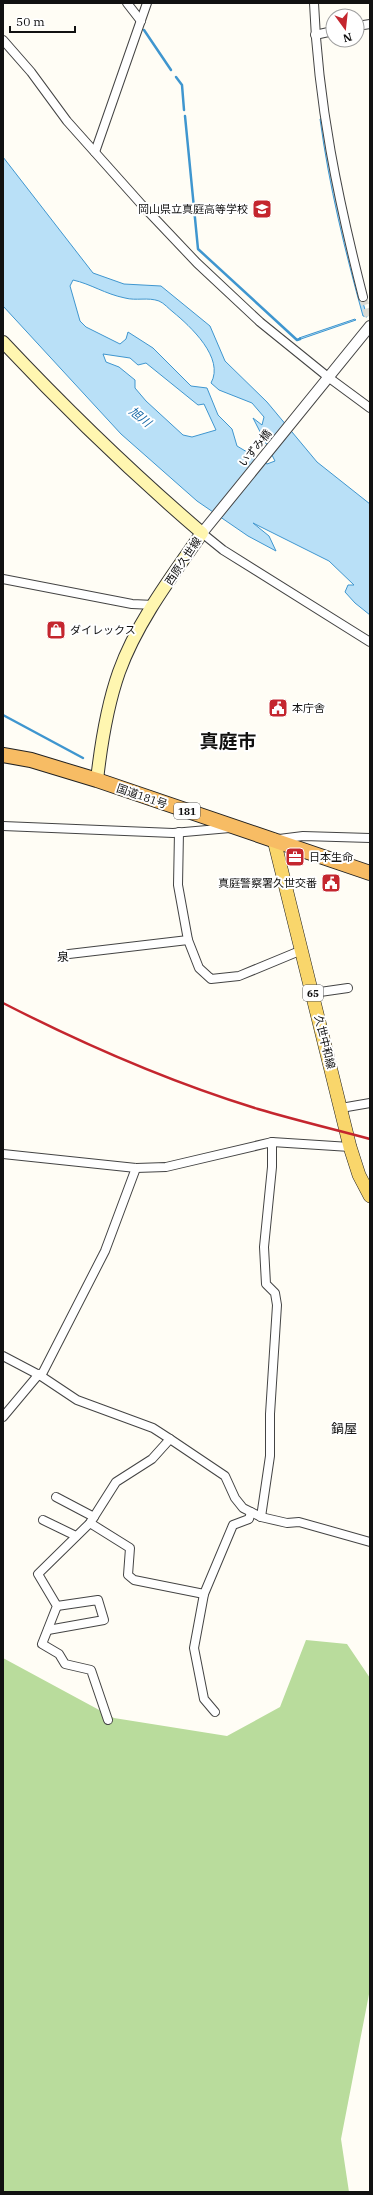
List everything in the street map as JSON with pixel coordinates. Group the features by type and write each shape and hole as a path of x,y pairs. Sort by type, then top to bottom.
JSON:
{"highway":[{"name":"国道181号","path":"3,755 32,760 97,780 274,840 300,842 370,873"}],"main road":[{"name":"西原久世線","path":"3,342 53,394 120,459 202,533 154,605 133,640 119,672 106,721 97,780"},
{"name":"久世中和線","path":"274,840 350,1147 359,1175 370,1196"}],"street":[{"path":"127,3 141,21"},
{"path":"95,152 147,3"},
{"path":"314,3 319,84 331,164 363,296"},
{"path":"315,35 325,33"},
{"path":"3,40 31,72 67,121 142,205 197,263 260,322 328,377 370,408"},
{"name":"いずみ橋","path":"202,533 370,326"},
{"path":"202,533 223,550 370,642"},
{"path":"3,579 132,604 154,605"},
{"path":"3,826 179,832 237,828"},
{"path":"179,832 178,885 188,940 199,968 211,979 239,976 302,950"},
{"path":"300,842 370,838"},
{"path":"69,954 188,940"},
{"path":"313,993 348,988"},
{"path":"341,1108 370,1103"},
{"path":"3,1154 136,1168 166,1167 272,1142 350,1147"},
{"path":"262,1517 270,1456 270,1414 277,1305 275,1292 266,1284 264,1247 272,1167 272,1142"},
{"path":"3,1417 40,1375 105,1251 136,1168"},
{"path":"3,1356 40,1375 77,1400 154,1428 225,1476 235,1498 243,1508 262,1517 286,1523 299,1522 370,1542"},
{"path":"57,1606 38,1574 92,1520 116,1482 152,1459 170,1439"},
{"path":"56,1497 92,1520 130,1548 128,1576 134,1580 204,1594"},
{"path":"215,1712 204,1699 194,1648 204,1594 233,1525 249,1519 251,1512"},
{"path":"42,1520 76,1536"},
{"path":"48,1630 104,1620 98,1600 57,1606"},
{"path":"57,1606 42,1644 59,1654 65,1664 91,1670 108,1720"}],"green space":[{"path":"306,1640 347,1644 370,1678 370,1989 341,2139 349,2192 3,2192 3,1658 114,1718 227,1736 280,1707"}],"water":[{"path":"323,118 348,249 367,317 363,316 338,218 320,119"},
{"name":"旭川","path":"3,157 93,273 124,284 161,286 210,326 225,361 267,402 317,462 370,504 370,615 355,603 345,592 348,585 354,585 329,561 253,523 269,536 276,551 248,536 197,501 121,434 3,306","holes":["73,280 129,299 151,299 159,301 188,325 204,343 210,353 214,373 211,383 219,390 252,403 264,417 262,425 253,418 275,461 267,464 237,446 232,429 218,415 207,388 191,386 153,348 128,332 126,339 120,344 86,327 80,321 70,286","103,354 130,358 138,365 146,363 198,405 204,404 216,430 192,437 183,435 146,401 135,388 135,380 119,367 106,362"]},
{"path":"355,319 356,320 298,340 299,338"}],"waterway":[{"path":"144,30 171,70"},
{"path":"176,77 182,85 184,110"},
{"path":"185,116 198,249 297,340 300,339"},
{"path":"3,715 83,758"}],"tunnel":[{"path":"363,297 370,322"}],"railway":[{"path":"3,1003 97,1048 160,1075 258,1109 370,1139"}],"place":[{"name":"岡山県立真庭高等学校","path":"262,209"},
{"name":"ダイレックス","path":"56,630"},
{"name":"本庁舎","path":"278,708"},
{"name":"日本生命","path":"295,857"},
{"name":"真庭警察署久世交番","path":"331,883"}],"district":[{"name":"真庭市","path":"228,741"},
{"name":"泉","path":"63,957"},
{"name":"鍋屋","path":"344,1428"}]}
